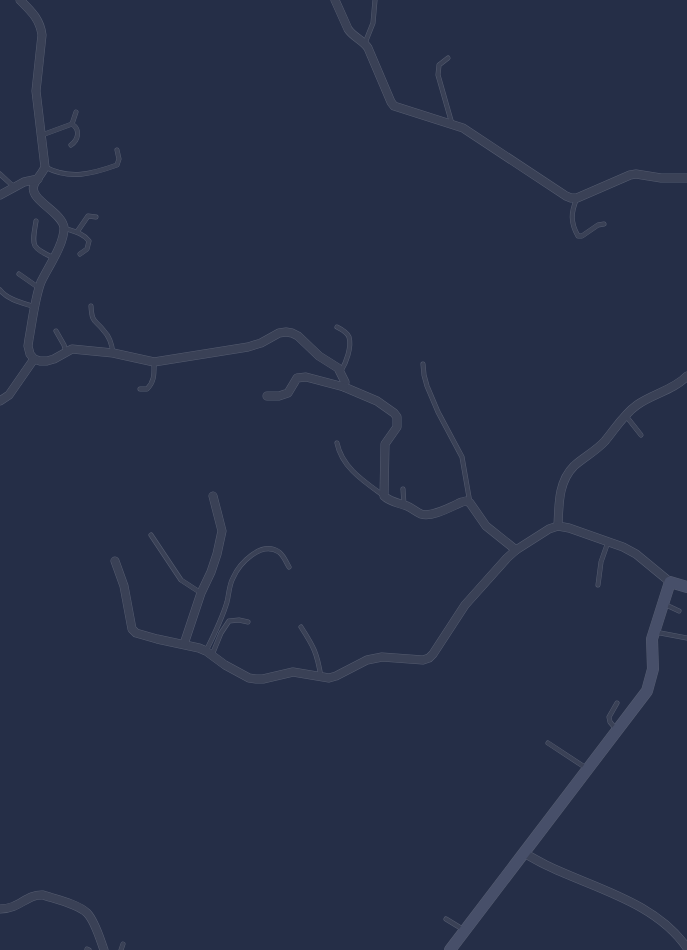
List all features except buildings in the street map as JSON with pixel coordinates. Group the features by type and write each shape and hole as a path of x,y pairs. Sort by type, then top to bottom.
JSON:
{"street":[{"path":"20,0 37,17 41,26 42,35 36,91 45,168 34,185 34,194 56,214 64,227 54,258 40,288 29,339 30,354 34,359 48,361 72,349 78,349 113,353 154,362 248,347 261,343 280,333 286,332 298,336 319,356 340,371 345,382 344,387"},
{"path":"335,0 351,33 365,43 394,106 452,124 473,133 491,147 566,196 577,198 630,175 636,174 661,178 687,178"},
{"path":"0,195 24,182 38,180"},
{"path":"0,401 9,395 34,359"},
{"path":"558,526 560,495 562,485 567,474 604,442 637,405 678,383 687,376"},
{"path":"267,396 279,396 288,393 297,378 306,377 344,387 377,401 394,413 397,417 397,427 385,444 384,496 427,515 466,501 470,503 486,526 516,550"},
{"path":"184,644 201,592 218,554 222,531 213,496"},
{"path":"115,562 124,586 132,629 136,633 184,644 209,653 225,665 249,678 256,679 263,679 293,672 321,678 329,678 374,658 382,657 423,660 429,658 434,654 471,597 507,558 516,550 549,529 558,526 569,528 624,547 636,554 670,582 687,587"},
{"path":"450,950 647,691 653,669 651,644 670,582"},
{"path":"524,852 545,865 600,888 646,910 671,931 687,948"},
{"path":"0,909 14,908 37,895 43,895 79,908 87,912 91,918 104,950"}],"lane":[{"path":"365,43 373,23 375,0"},
{"path":"448,58 439,66 438,75 452,124"},
{"path":"72,124 76,112"},
{"path":"42,135 72,124"},
{"path":"71,145 78,137 75,126 72,124"},
{"path":"45,168 54,172 72,176 86,174 117,165 119,160 117,150"},
{"path":"0,174 14,188"},
{"path":"577,198 572,208 572,224 578,236 582,236 598,225 604,224"},
{"path":"77,232 88,216 96,217"},
{"path":"36,221 34,245 38,251 54,258"},
{"path":"64,227 77,232 89,241 87,249 80,254"},
{"path":"19,274 40,288"},
{"path":"0,290 14,300 36,307"},
{"path":"91,306 91,314 94,322 104,331 111,343 113,353"},
{"path":"337,327 346,332 349,337 347,357 345,364 340,371"},
{"path":"56,331 64,345 66,352"},
{"path":"140,389 147,389 154,381 154,362"},
{"path":"423,364 427,386 438,412 462,457 470,503"},
{"path":"626,416 641,435"},
{"path":"337,443 346,463 358,477 384,496"},
{"path":"403,489 404,505"},
{"path":"151,535 182,580 201,592"},
{"path":"598,586 601,562 608,542"},
{"path":"209,653 227,602 232,579 240,565 254,554 262,550 271,549 278,551 283,556 289,567"},
{"path":"663,603 679,611"},
{"path":"209,653 229,621 239,620 248,622"},
{"path":"301,627 314,646 318,658 321,678"},
{"path":"655,632 687,638"},
{"path":"617,703 609,717 610,722 618,730"},
{"path":"548,743 588,770"},
{"path":"446,919 465,931"},
{"path":"121,950 123,944"}]}
